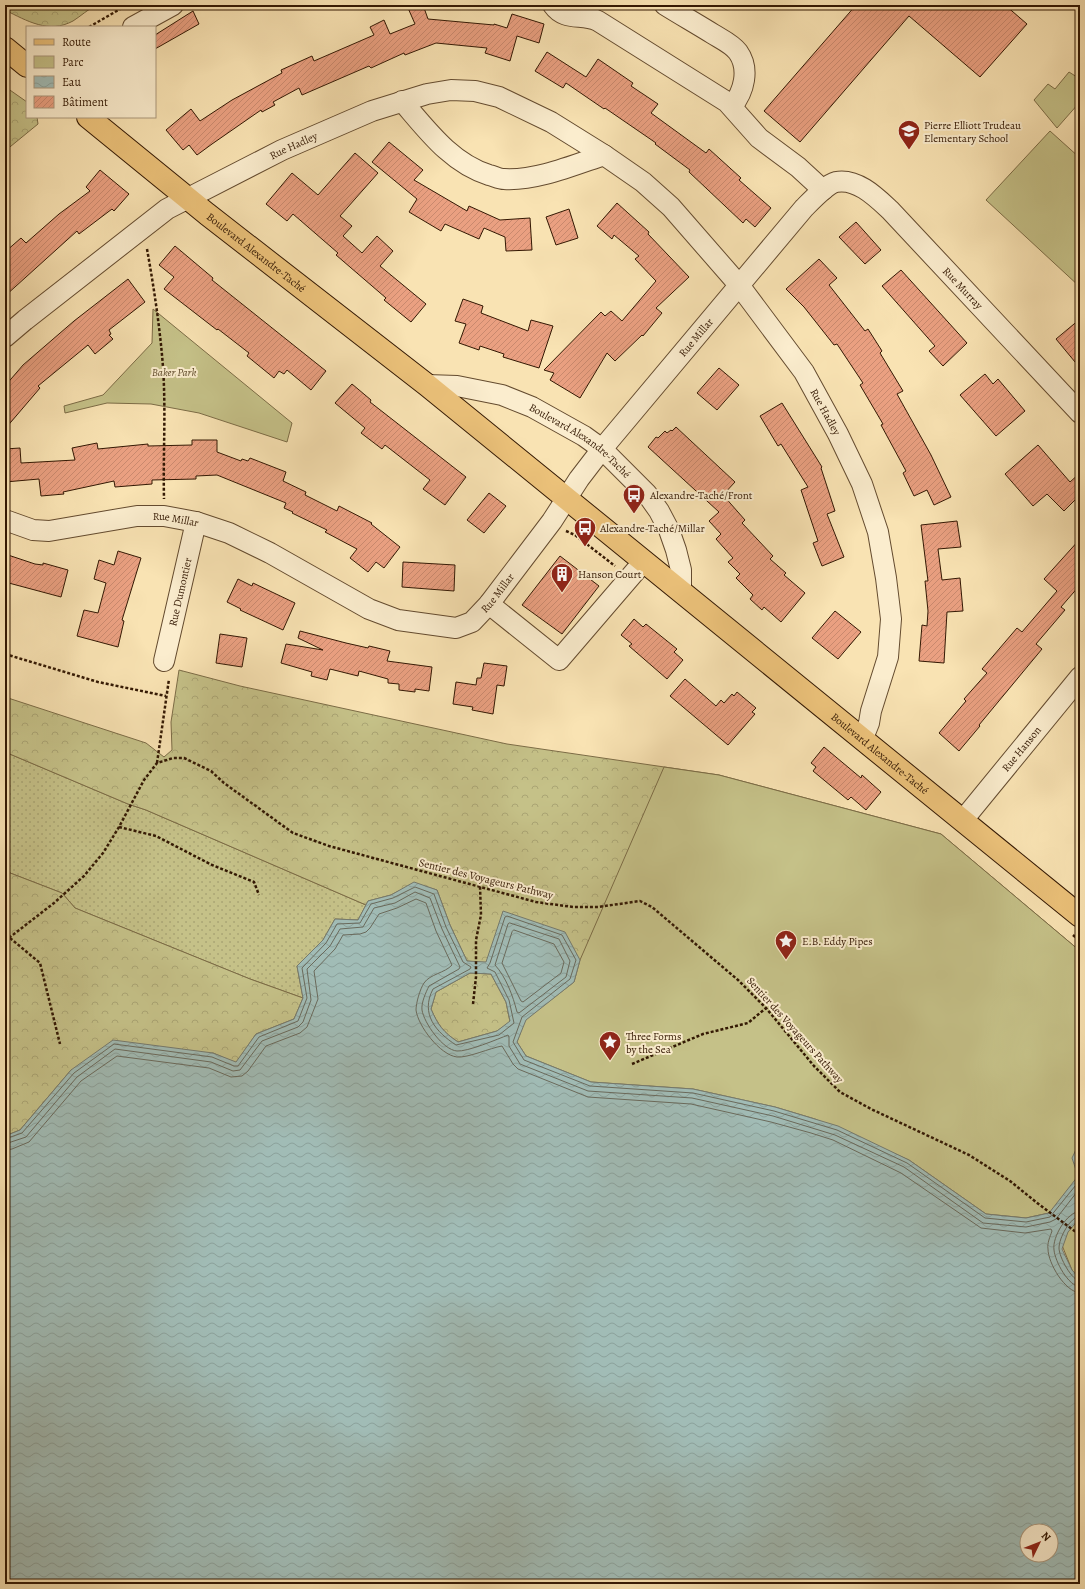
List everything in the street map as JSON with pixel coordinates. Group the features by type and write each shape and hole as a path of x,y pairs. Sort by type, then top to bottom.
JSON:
{"main road":[{"path":"13,50 26,65"},
{"name":"Boulevard Alexandre-Taché","path":"89,118 188,198 426,385 681,590 1080,916"}],"street":[{"path":"135,26 173,5"},
{"path":"553,5 567,16 589,17 598,20 732,106 759,138 798,167 829,186"},
{"path":"665,5 725,42 738,52 742,62 744,80 740,95 732,106"},
{"name":"Rue Hadley","path":"188,198 282,150 372,111 427,94 451,90 475,91 500,97 551,122 604,155 643,182 671,207 739,285 804,372 838,434 862,484 878,532 891,619 888,657 871,711 869,723 863,738"},
{"path":"402,101 438,142 455,157 478,171 503,179 532,177 604,155"},
{"name":"Rue Murray","path":"829,186 852,183 872,194 890,210 1080,413"},
{"name":"Rue Millar","path":"5,520 33,530 50,531 137,516 164,516 196,522 229,533 369,609 398,620 456,628 472,622 489,604 552,521 578,479 804,208 829,186"},
{"path":"5,337 167,209 188,198"},
{"name":"Boulevard Alexandre-Taché","path":"426,385 456,386 502,395 532,407 584,436 602,450 647,494 659,511 669,530 676,550 681,570 681,590"},
{"name":"Rue Dumontier","path":"164,661 196,522"},
{"path":"489,604 559,660 644,561"},
{"name":"Rue Hanson","path":"963,820 1080,677"}],"path":[{"path":"91,26 127,5"},
{"path":"143,229 152,282 163,367 165,420 164,516"},
{"path":"5,654 98,682 166,696"},
{"path":"5,941 84,876 103,853 119,827 144,780 157,763 169,673 164,661"},
{"name":"Sentier des Voyageurs Pathway","path":"157,763 173,758 184,758 211,771 224,783 293,833 330,846 536,902 573,907 598,906 640,901 652,907 738,980 766,1008 814,1066 840,1092 871,1109 969,1155 1010,1181 1079,1234"},
{"path":"119,827 156,836 212,865 254,882 259,895"},
{"path":"473,1004 476,977 476,940 481,915 480,886"},
{"path":"10,938 40,963 60,1044"},
{"path":"632,1064 703,1034 748,1024 766,1008"}],"green space":[{"path":"5,5 97,5 73,21 64,25 47,26 30,22 5,10"},
{"path":"1069,72 1080,79 1080,104 1079,103 1057,128 1034,100 1048,84 1055,89"},
{"path":"7,88 26,101 26,118 37,118 38,124 5,151 5,89"},
{"path":"1050,131 1080,158 1080,287 986,200"},
{"name":"Baker Park","path":"153,309 292,423 287,442 199,413 151,404 107,403 65,413 64,406 103,395 152,343"},
{"path":"179,670 240,686 507,744 719,775 941,834 1080,951 633,1020 577,1077 526,1056 525,1020 486,963 467,961 450,925 437,890 414,883 391,895 368,901 366,905 146,810 128,804 5,752 5,697 146,743 164,757 172,750 171,722"},
{"path":"5,752 128,804 146,810 366,905 358,920 335,919 323,940 297,966 303,998 250,979 75,908 62,893 5,871"},
{"path":"664,767 719,775 941,834 1080,951 1080,1279 1072,1270 1049,1213 1026,1218 986,1214 909,1160 815,1119 775,1107 693,1089 591,1082 526,1056 517,1042 525,1020 574,982 580,960"},
{"path":"5,871 62,893 75,908 250,979 303,998 294,1019 256,1034 236,1063 213,1053 71,1070 20,1130 5,1136"},
{"path":"470,973 491,974 506,1002 510,1022 497,1031 458,1042 448,1035 442,1028 431,1009 436,992"}],"water":[{"path":"414,882 437,890 450,925 467,961 486,962 503,911 565,932 580,960 574,982 526,1020 517,1042 526,1056 591,1082 693,1089 775,1107 838,1126 909,1160 986,1214 1026,1218 1049,1213 1078,1176 1072,1158 1080,1141 1080,1218 1068,1232 1062,1249 1072,1270 1080,1279 1080,1584 5,1584 5,1136 20,1130 71,1070 113,1040 213,1053 236,1062 256,1034 294,1019 303,998 297,966 323,940 335,919 358,920 368,901 391,895","holes":["470,973 491,974 506,1002 510,1021 497,1031 458,1042 448,1035 442,1028 431,1009 436,992"]}],"building":[{"path":"423,5 428,19 494,24 507,28 512,14 544,24 539,43 517,36 510,61 485,53 487,48 436,43 405,55 404,53 371,68 369,66 302,95 299,88 273,102 275,105 262,112 261,110 197,155 189,145 183,150 166,130 191,109 200,121 232,100 282,73 281,70 312,56 314,61 374,35 370,27 384,20 390,34 415,24 408,8"},
{"path":"856,5 1005,5 1027,24 980,77 909,16 800,142 764,111"},
{"path":"193,11 199,24 156,48 156,34"},
{"path":"547,52 586,77 598,59 633,83 631,86 658,104 651,113 706,153 709,149 741,178 739,180 771,208 755,227 746,219 743,223 689,172 690,170 655,144 656,143 566,83 563,88 535,71"},
{"path":"389,142 423,170 414,180 467,211 469,206 500,220 530,218 532,250 506,251 505,237 484,228 479,239 445,224 441,231 409,212 417,199 372,162"},
{"path":"355,153 378,173 340,216 352,226 343,236 362,253 377,236 393,251 380,266 426,304 411,322 384,300 386,298 336,255 338,253 293,214 287,221 266,204 292,173 318,195"},
{"path":"100,170 129,194 114,211 112,209 79,234 77,231 5,296 5,252 21,238 26,243 59,214 90,191 86,187"},
{"path":"617,203 649,232 648,234 689,277 656,308 662,313 643,336 642,335 615,361 607,353 580,398 550,380 554,373 544,370 601,312 605,316 611,311 622,321 656,281 635,259 639,256 614,235 612,239 597,226"},
{"path":"569,209 578,238 556,245 546,217"},
{"path":"856,222 881,250 865,264 839,237"},
{"path":"175,246 213,278 212,280 326,371 311,390 287,370 284,374 279,371 274,378 247,356 249,353 164,289 174,277 159,265"},
{"path":"819,259 837,278 829,285 865,331 868,329 882,351 880,353 903,391 897,394 931,455 951,497 934,505 927,490 914,496 903,473 906,471 881,425 883,424 860,385 863,383 837,344 834,345 804,307 786,289"},
{"path":"901,270 967,343 943,366 929,351 935,346 882,286"},
{"path":"128,279 145,302 109,330 111,334 109,335 113,339 95,354 88,345 38,386 40,388 5,429 5,386 23,365 74,321"},
{"path":"463,299 483,306 481,313 528,331 531,320 553,326 539,368 503,357 504,354 480,346 479,350 459,343 466,324 455,321"},
{"path":"1080,319 1080,368 1056,339"},
{"path":"719,368 739,385 717,410 697,393"},
{"path":"985,374 993,384 998,379 1025,411 996,436 960,395"},
{"path":"352,384 371,400 370,402 466,477 445,505 423,489 430,480 385,445 382,449 361,433 365,428 335,403"},
{"path":"782,403 822,467 821,468 835,511 827,514 844,557 822,566 813,543 818,541 801,490 808,487 781,444 778,446 760,416"},
{"path":"676,427 735,482 723,495 745,520 742,523 773,556 770,559 786,573 784,575 805,593 781,622 764,607 762,610 750,599 753,595 736,578 740,574 728,562 733,558 716,539 721,534 709,521 719,512 648,447 656,437 658,438 665,431 667,433 671,430 672,431"},
{"path":"192,440 217,440 217,452 241,461 242,459 248,461 250,458 286,472 283,481 306,492 305,495 337,511 339,506 372,523 371,524 400,547 384,568 376,562 368,572 350,558 357,549 325,532 327,530 284,508 286,503 217,475 196,476 196,479 152,480 152,484 115,487 114,481 63,492 64,494 41,496 39,479 5,482 5,449 20,448 21,463 75,460 72,448 97,443 98,449 148,444 148,446 192,445"},
{"path":"1038,445 1070,482 1080,473 1080,495 1064,511 1047,494 1033,506 1005,474"},
{"path":"489,493 506,506 484,533 467,520"},
{"path":"957,521 961,547 938,549 942,580 960,578 963,611 947,612 944,663 919,661 922,625 927,626 928,611 925,581 928,581 921,525"},
{"path":"1080,539 1080,585 1061,607 1065,610 1036,644 1042,649 959,751 939,733 966,701 964,699 987,673 982,669 1017,628 1022,632 1057,591 1044,579"},
{"path":"118,551 141,558 122,620 124,621 118,647 77,636 84,610 98,613 106,583 94,579 99,560 114,565"},
{"path":"5,554 35,564 43,565 43,563 68,570 61,597 5,582"},
{"name":"Hanson Court","path":"560,556 599,586 562,634 522,605"},
{"path":"403,562 455,565 454,591 402,587"},
{"path":"238,579 252,586 253,583 295,603 283,630 240,610 241,609 227,602"},
{"path":"835,611 861,632 838,659 812,638"},
{"path":"634,619 643,627 646,624 677,649 674,652 683,660 667,679 629,646 632,644 621,635"},
{"path":"300,631 368,648 369,646 390,651 387,661 432,667 429,691 415,689 415,692 399,690 399,684 388,683 388,679 359,671 358,676 330,669 327,680 311,676 312,672 281,663 286,644 323,650 298,638"},
{"path":"220,634 247,638 242,667 216,663"},
{"path":"484,663 507,666 504,686 497,685 493,714 472,710 473,707 453,704 456,682 476,685 477,678 481,678"},
{"path":"685,679 716,706 721,700 724,703 732,694 734,696 737,692 756,708 752,712 755,714 728,745 670,696"},
{"path":"824,747 861,778 862,775 881,792 866,810 851,797 848,800 813,771 816,767 811,763"}],"place":[{"name":"Pierre Elliott Trudeau Elementary School","path":"909,150"},
{"name":"Alexandre-Taché/Front","path":"634,514"},
{"name":"Alexandre-Taché/Millar","path":"585,548"},
{"name":"Hanson Court","path":"562,594"},
{"name":"E.B. Eddy Pipes","path":"786,960"},
{"name":"Three Forms by the Sea","path":"610,1062"}]}
